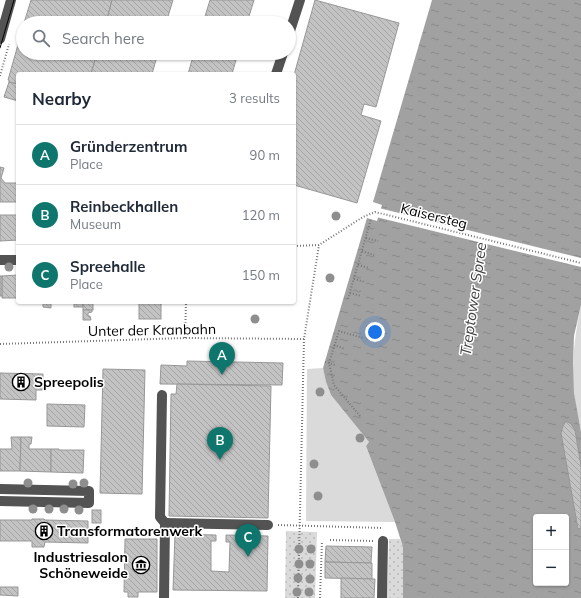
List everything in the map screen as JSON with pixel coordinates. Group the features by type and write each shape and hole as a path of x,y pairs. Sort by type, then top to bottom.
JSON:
{"street":[{"path":"0,39 11,0"},
{"path":"295,16 300,0"},
{"path":"277,72 281,60"},
{"path":"0,260 16,260"},
{"path":"162,396 160,517 165,523 164,598"},
{"path":"0,489 89,491 89,503 0,501"},
{"path":"165,523 268,525"},
{"path":"382,598 383,541"}],"path":[{"name":"Kaisersteg","path":"319,245 363,216 375,212 581,263"},
{"path":"348,299 371,219"},
{"path":"366,238 378,241"},
{"path":"296,246 319,245 304,339 298,598"},
{"path":"362,251 374,255"},
{"path":"358,265 369,268"},
{"path":"354,279 365,282"},
{"path":"350,293 361,296"},
{"path":"185,338 186,304"},
{"path":"360,416 334,385 329,363 339,331 363,338"},
{"name":"Unter der Kranbahn","path":"0,344 185,338 304,339"},
{"path":"334,346 345,349"},
{"path":"325,362 335,365"},
{"path":"268,525 383,528"},
{"path":"330,540 383,541"},
{"path":"320,598 322,541"}],"shaded area":[{"path":"581,305 581,432 573,382 573,360"},
{"path":"323,368 331,395 369,442 366,446 395,522 306,521 307,369"},
{"path":"286,531 317,532 315,598 285,598"},
{"path":"389,539 400,539 403,547 403,598 387,598"}],"water":[{"name":"Treptower Spree","path":"432,0 581,0 581,305 574,336 573,364 574,393 581,432 581,598 403,598 403,547 366,446 369,442 331,395 323,368 367,218 377,221 382,205 373,202"}],"pier":[{"path":"379,208 581,258 581,267 376,217"}],"building":[{"path":"31,0 112,0 108,16 26,16"},
{"path":"112,0 173,0 168,16 108,16"},
{"path":"210,0 254,0 249,16 205,16"},
{"path":"315,0 399,23 376,107 364,104 361,115 381,121 357,203 296,186 295,72"},
{"path":"16,52 16,60 95,60 92,72 16,72 16,84 9,82 8,80"},
{"path":"95,60 156,60 153,72 92,72"},
{"path":"192,60 236,60 233,72 189,72"},
{"path":"9,82 16,84 16,100 4,97"},
{"path":"0,167 4,168 1,178 5,183 16,183 16,202 0,202"},
{"path":"0,215 16,215 16,240 0,241"},
{"path":"16,275 16,298 2,298 2,276"},
{"path":"0,276 2,276 2,296 0,296"},
{"path":"43,304 51,304 51,308 43,307"},
{"path":"74,304 83,304 83,307 74,307"},
{"path":"83,304 93,304 93,310 83,310"},
{"path":"139,304 161,304 161,319 139,319"},
{"path":"83,310 92,310 92,312 88,313 91,320 83,320"},
{"path":"187,361 283,363 282,385 160,384 161,365 187,366"},
{"path":"103,369 145,370 142,494 100,493"},
{"name":"Spreepolis","path":"0,373 43,374 43,390 36,390 36,400 0,399"},
{"path":"177,384 271,386 268,518 169,516 171,394 176,394"},
{"path":"47,404 85,405 84,427 47,426"},
{"path":"566,421 571,424 575,430 581,466 581,528 578,529 561,433"},
{"path":"11,437 21,437 20,471 0,471 0,449 12,449"},
{"path":"21,437 32,437 31,444 29,444 29,449 51,449 51,472 20,471"},
{"path":"51,449 84,450 83,473 51,472"},
{"path":"92,510 101,510 101,523 92,523"},
{"name":"Transformatorenwerk","path":"32,519 88,521 88,543 45,542 44,547 32,547 32,541 0,541 0,520"},
{"path":"175,534 216,535 216,541 211,541 211,571 229,572 230,542 226,542 226,535 268,536 267,591 173,590"},
{"name":"Industriesalon Schöneweide","path":"125,539 157,539 157,592 138,592 138,597 128,597 128,592 124,592"},
{"path":"326,546 372,547 371,563 325,562"},
{"path":"325,562 372,563 372,579 325,578"},
{"path":"341,578 375,579 374,598 341,598"},
{"path":"0,587 18,587 18,596 0,595"}],"tram line":[{"path":"0,48 14,0"}],"place":[{"name":"Gründerzentrum","path":"222,375"},
{"name":"Spreepolis","path":"21,382"},
{"name":"Reinbeckhallen","path":"220,460"},
{"name":"Transformatorenwerk","path":"44,531"},
{"name":"Spreehalle","path":"248,557"},
{"name":"Industriesalon Schöneweide","path":"141,565"}]}
